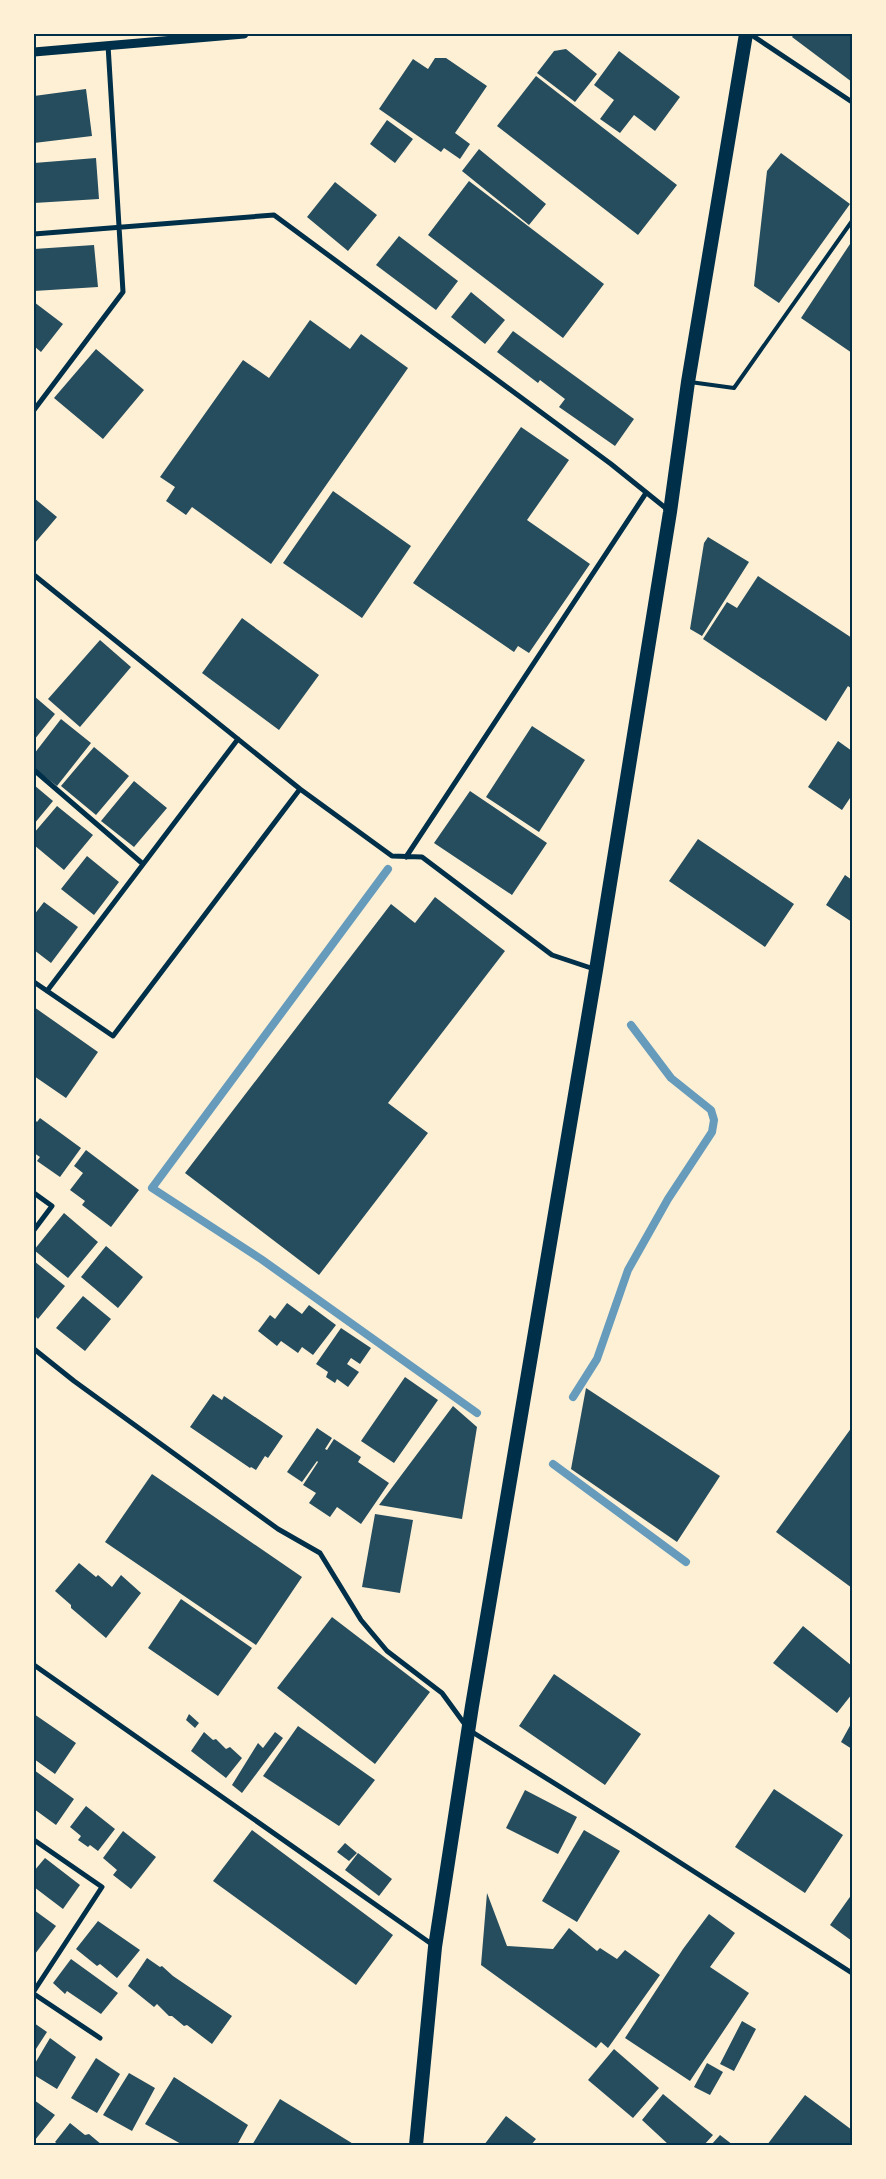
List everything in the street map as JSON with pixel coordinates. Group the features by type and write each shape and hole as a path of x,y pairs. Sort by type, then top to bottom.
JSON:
{"highway":[{"path":"416,2145 435,1947 468,1730 596,970 670,512 688,382 746,34"}],"street":[{"path":"34,52 108,44 244,34"},
{"path":"750,34 852,102"},
{"path":"34,410 123,292 108,44"},
{"path":"34,234 274,215 611,464 670,512"},
{"path":"406,856 646,493"},
{"path":"34,575 300,789 392,856 422,857 552,955 596,970"},
{"path":"47,991 238,739"},
{"path":"34,770 143,864"},
{"path":"34,982 113,1036 300,789"},
{"path":"34,1193 52,1206 34,1230"},
{"path":"34,1349 74,1381 270,1524 320,1553 361,1620 388,1651 442,1693 468,1730 634,1833 852,1973"},
{"path":"34,1665 435,1947"},
{"path":"34,1840 102,1887 34,1993 100,2038"}],"lane":[{"path":"688,382 734,388 852,221"}],"building":[{"path":"794,34 852,34 852,82 792,37"},
{"path":"566,49 597,74 575,102 537,73 554,51"},
{"path":"619,51 680,97 655,131 634,115 620,133 600,119 614,100 594,85"},
{"path":"435,58 446,58 487,86 455,133 470,144 460,159 444,148 441,152 379,109 413,59 428,69"},
{"path":"536,76 677,185 638,235 497,126"},
{"path":"86,89 92,136 34,143 34,96"},
{"path":"387,120 413,139 395,163 370,144"},
{"path":"479,149 546,204 529,225 462,171"},
{"path":"781,153 850,204 779,303 754,286 767,171"},
{"path":"96,158 99,199 34,203 34,163"},
{"path":"469,181 604,284 563,338 428,235"},
{"path":"335,182 377,215 348,251 307,217"},
{"path":"399,236 458,281 436,310 376,265"},
{"path":"852,241 852,353 801,318"},
{"path":"94,245 98,287 34,291 34,249"},
{"path":"471,292 505,320 485,344 451,317"},
{"path":"34,302 63,324 41,352 34,346"},
{"path":"310,320 350,349 361,334 408,368 271,564 192,507 186,515 166,501 175,487 160,477 243,360 269,378"},
{"path":"513,331 634,419 615,446 559,407 565,399 540,380 538,383 497,352"},
{"path":"96,349 144,390 103,439 54,398"},
{"path":"521,427 569,460 527,520 590,564 529,653 518,646 514,652 413,583"},
{"path":"333,491 411,546 362,618 283,563"},
{"path":"34,498 57,517 34,544"},
{"path":"708,537 749,562 702,636 690,629 704,543"},
{"path":"758,576 852,638 852,689 848,686 826,721 703,639 727,602 737,608"},
{"path":"242,618 319,675 279,730 202,673"},
{"path":"100,640 131,667 80,727 48,699"},
{"path":"34,696 55,714 34,740"},
{"path":"61,719 91,743 57,786 34,768 34,754"},
{"path":"532,726 585,760 539,832 486,797"},
{"path":"838,741 852,751 852,795 842,810 808,787"},
{"path":"94,747 129,776 96,815 61,786"},
{"path":"134,781 167,808 134,847 101,821"},
{"path":"34,785 53,801 34,824"},
{"path":"470,791 547,843 512,895 434,843"},
{"path":"57,806 93,835 64,870 34,845 34,833"},
{"path":"698,839 794,904 765,947 669,881"},
{"path":"87,856 119,882 94,915 61,889"},
{"path":"845,875 852,880 852,922 826,905"},
{"path":"435,897 505,951 388,1103 428,1133 319,1275 185,1173 391,904 415,923"},
{"path":"44,902 78,927 51,963 34,950 34,915"},
{"path":"34,1007 98,1052 66,1098 34,1076"},
{"path":"40,1118 81,1148 60,1177 37,1161 40,1157 34,1153 34,1119 37,1122"},
{"path":"86,1150 139,1190 111,1227 82,1205 85,1201 70,1190 83,1173 74,1166"},
{"path":"64,1213 98,1242 68,1278 34,1250"},
{"path":"106,1246 143,1277 118,1308 81,1277"},
{"path":"34,1261 65,1286 38,1319 34,1315"},
{"path":"83,1296 111,1319 85,1351 56,1328"},
{"path":"287,1303 302,1314 309,1305 336,1325 313,1355 302,1347 298,1353 281,1341 277,1346 258,1331 270,1315 275,1319"},
{"path":"341,1328 371,1348 360,1364 351,1358 347,1364 359,1372 348,1387 337,1379 335,1383 326,1377 328,1372 316,1364"},
{"path":"405,1377 438,1400 394,1463 361,1441"},
{"path":"586,1388 720,1476 677,1542 571,1469"},
{"path":"213,1394 222,1400 224,1396 283,1436 268,1458 265,1456 256,1470 250,1468 190,1427"},
{"path":"453,1406 477,1427 462,1519 379,1505"},
{"path":"852,1427 852,1588 776,1532"},
{"path":"317,1428 332,1438 325,1449 327,1450 334,1439 361,1457 358,1462 389,1483 361,1524 337,1507 330,1517 309,1503 316,1493 303,1485 317,1461 302,1482 287,1472"},
{"path":"152,1474 302,1577 256,1645 105,1542"},
{"path":"375,1514 413,1520 400,1593 362,1587"},
{"path":"79,1563 112,1587 121,1575 141,1593 106,1638 71,1608 71,1605 55,1591"},
{"path":"181,1599 252,1648 218,1696 148,1648"},
{"path":"332,1617 430,1692 375,1764 277,1688"},
{"path":"803,1626 852,1666 852,1694 837,1713 773,1663"},
{"path":"554,1674 641,1734 605,1785 519,1726"},
{"path":"34,1714 76,1743 55,1774 34,1759"},
{"path":"189,1714 199,1723 195,1728 186,1720"},
{"path":"852,1722 852,1749 841,1742"},
{"path":"298,1726 375,1780 339,1826 263,1776"},
{"path":"204,1732 213,1740 216,1739 226,1749 230,1747 242,1758 226,1778 191,1751"},
{"path":"275,1732 283,1738 242,1793 232,1785 258,1743 263,1748"},
{"path":"34,1770 74,1799 56,1825 34,1809"},
{"path":"774,1789 843,1835 805,1893 735,1847"},
{"path":"525,1790 577,1817 558,1854 506,1828"},
{"path":"86,1806 115,1829 98,1851 78,1840 81,1836 70,1827"},
{"path":"252,1830 393,1935 356,1985 213,1881"},
{"path":"584,1830 620,1851 577,1922 542,1901"},
{"path":"123,1831 156,1857 131,1889 113,1875 117,1870 103,1858"},
{"path":"345,1843 357,1853 349,1861 337,1852"},
{"path":"358,1853 392,1879 379,1896 345,1870"},
{"path":"45,1858 80,1885 63,1909 34,1887 34,1871"},
{"path":"487,1893 507,1946 553,1949 569,1928 597,1951 600,1948 617,1959 625,1950 660,1975 608,2048 601,2042 596,2048 481,1965"},
{"path":"852,1894 852,1941 830,1925"},
{"path":"34,1910 56,1926 35,1954 34,1953"},
{"path":"709,1914 735,1933 710,1967 749,1993 690,2081 625,2038 683,1949"},
{"path":"98,1921 140,1950 117,1978 100,1964 97,1966 76,1949"},
{"path":"147,1958 160,1967 162,1966 173,1976 232,2016 212,2044 187,2025 184,2026 172,2016 169,2016 157,2004 154,2007 128,1986"},
{"path":"71,1959 118,1993 101,2014 67,1991 65,1994 53,1983"},
{"path":"742,2021 756,2029 734,2071 720,2064"},
{"path":"34,2023 47,2032 34,2052"},
{"path":"50,2038 76,2057 57,2089 34,2075 34,2065"},
{"path":"614,2049 659,2088 633,2118 588,2080"},
{"path":"96,2058 120,2074 97,2113 71,2098"},
{"path":"707,2063 723,2072 710,2095 694,2087"},
{"path":"129,2073 155,2088 132,2131 103,2115"},
{"path":"174,2077 248,2125 237,2145 183,2145 145,2124"},
{"path":"663,2094 713,2135 704,2145 669,2145 642,2120"},
{"path":"805,2095 852,2130 852,2145 767,2145"},
{"path":"280,2099 355,2145 252,2145"},
{"path":"34,2100 55,2115 35,2140 34,2140"},
{"path":"506,2116 536,2139 531,2145 484,2145"},
{"path":"70,2123 85,2135 89,2134 102,2145 59,2145 55,2142"},
{"path":"720,2135 733,2145 711,2145"}],"waterway":[{"path":"388,869 152,1188 261,1259 477,1413"},
{"path":"573,1397 597,1359 628,1270 668,1199 712,1132 714,1120 711,1110 671,1078 631,1025"},
{"path":"553,1464 686,1562"}]}
